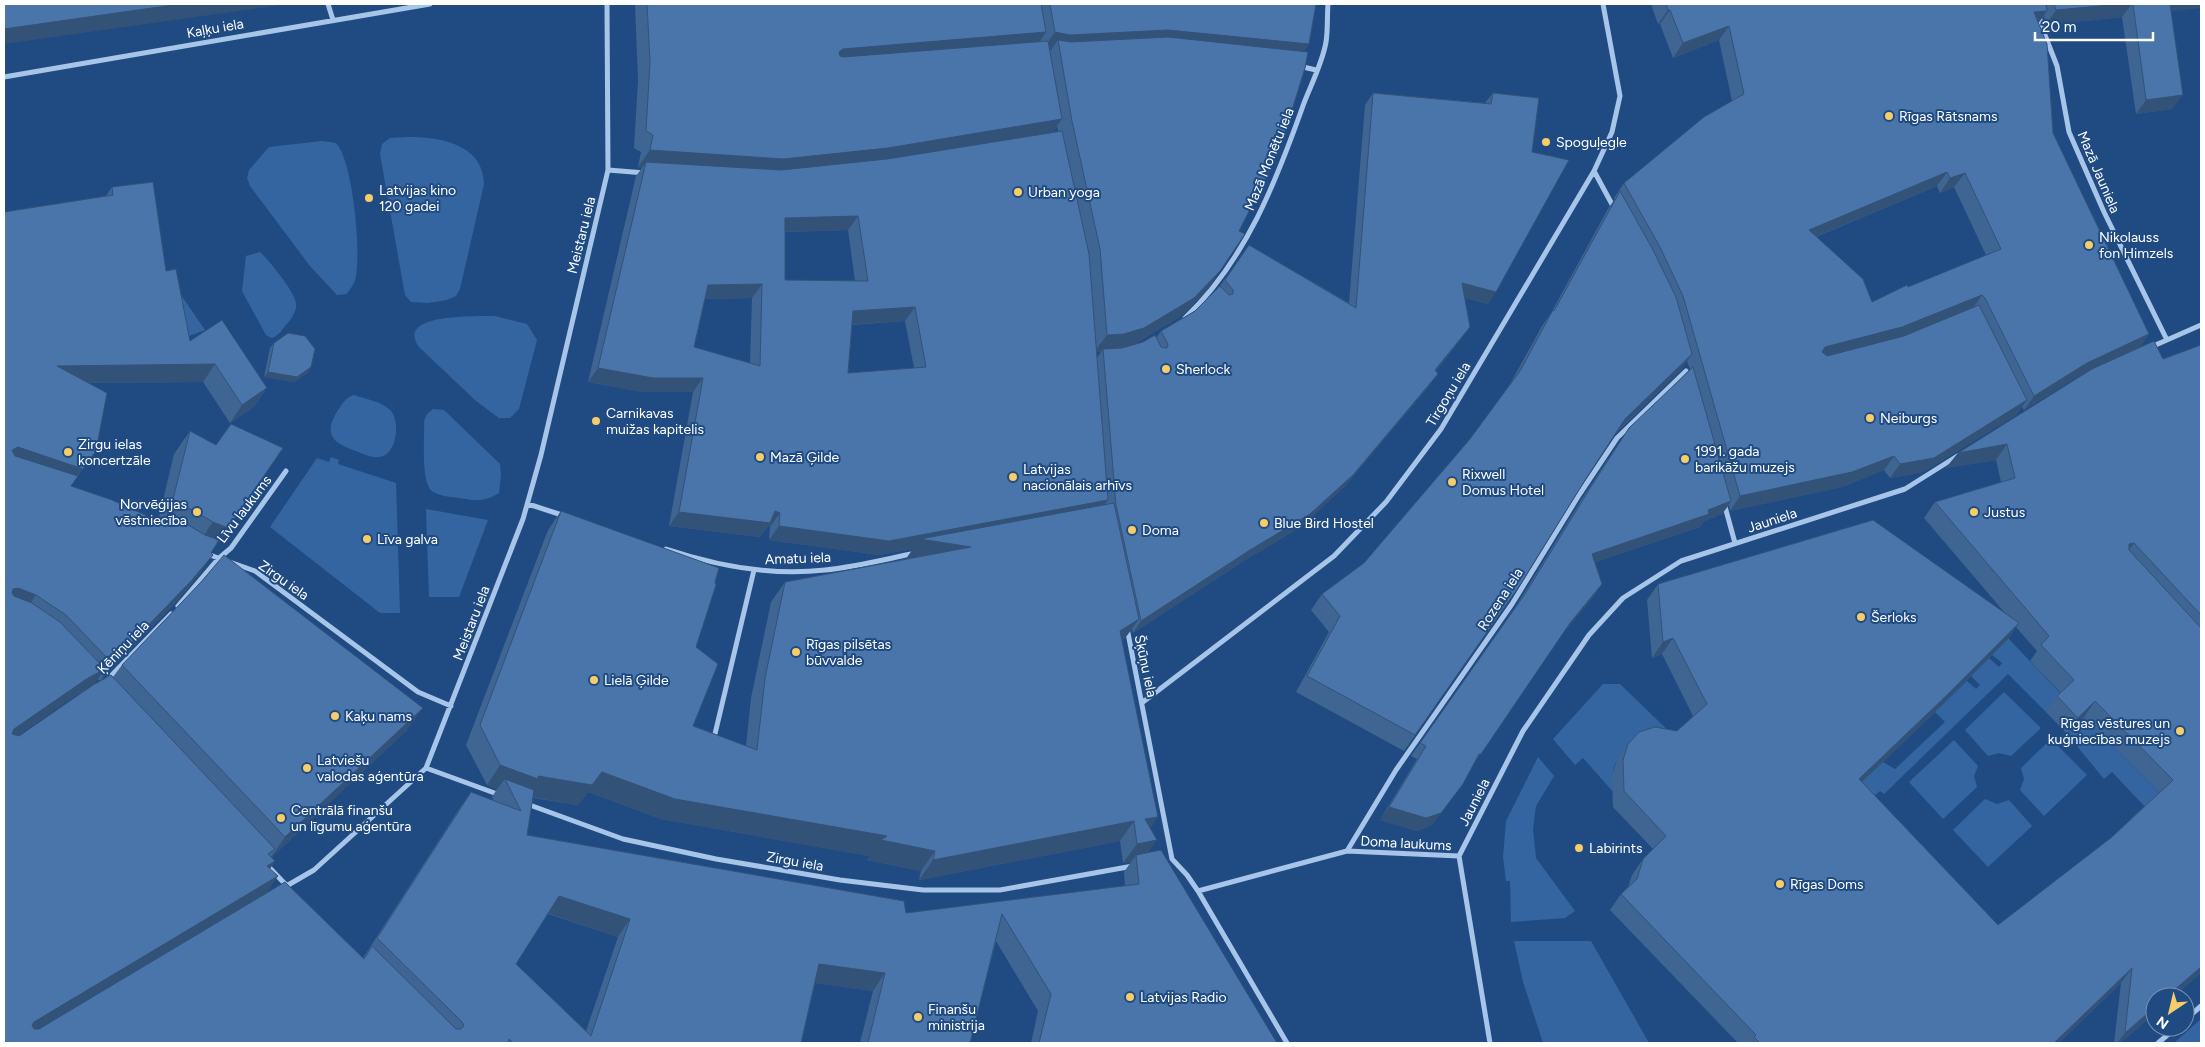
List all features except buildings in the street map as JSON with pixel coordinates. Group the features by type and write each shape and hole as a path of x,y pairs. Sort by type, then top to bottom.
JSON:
{"street":[{"path":"328,4 332,20"},
{"name":"Kaļķu iela","path":"4,77 430,4"},
{"name":"Meistaru iela","path":"279,891 314,870 426,768 528,504 608,170 607,4"},
{"name":"Mazā Monētu iela","path":"1177,324 1211,292 1249,234 1266,202 1284,160 1326,43 1328,4"},
{"name":"Tirgoņu iela","path":"1142,702 1334,556 1386,502 1441,429 1594,171 1612,132 1620,96 1603,4"},
{"name":"Mazā Jauniela","path":"2036,4 2041,25 2057,66 2070,132 2104,212 2166,340"},
{"path":"1294,65 1316,70"},
{"path":"608,170 656,173"},
{"path":"1594,171 1618,214"},
{"path":"2149,348 2201,325"},
{"path":"1684,363 1689,381"},
{"name":"Rozena iela","path":"1348,851 1396,770 1512,604 1579,494 1617,438 1686,371"},
{"name":"Jauniela","path":"1458,856 1523,731 1589,635 1624,598 1681,561 1905,489 1964,452"},
{"name":"Līvu laukums","path":"218,559 231,548 286,471"},
{"path":"1722,496 1735,543"},
{"path":"528,504 575,520"},
{"name":"Amatu iela","path":"661,547 689,557 754,570 825,570 921,552"},
{"name":"Zirgu iela","path":"203,552 255,571 418,692 451,706"},
{"name":"Ķēniņu iela","path":"99,688 182,602 218,559"},
{"path":"714,738 754,570"},
{"name":"Šķūņu iela","path":"1126,624 1172,859"},
{"path":"426,768 506,797"},
{"name":"Zirgu iela","path":"524,803 623,839 716,859 802,874 923,890 1000,890 1143,864"},
{"name":"Doma laukums","path":"1198,891 1348,851 1458,856 1490,1043"},
{"path":"260,858 294,893"},
{"path":"1162,860 1172,859 1187,875 1198,891 1287,1043"}],"shaded area":[{"path":"408,137 446,141 458,146 476,160 482,170 484,184 460,289 456,296 447,300 428,303 411,302 405,295 380,154 382,144 390,138"},
{"path":"322,141 336,143 342,153 351,187 357,231 357,268 354,282 347,294 337,295 310,266 250,186 247,178 249,170 269,147"},
{"path":"260,252 292,292 296,304 295,312 290,321 272,338 266,335 242,291 246,256"},
{"path":"170,279 205,330 184,338"},
{"path":"495,316 527,324 537,340 519,409 510,418 499,418 476,401 419,347 415,337 417,329 434,320"},
{"path":"354,395 382,404 393,415 396,429 395,437 390,451 385,455 379,457 367,456 341,445 332,436 331,425 333,418 345,401"},
{"path":"433,409 444,410 500,464 499,493 485,499 470,500 439,494 433,492 429,487 426,480 424,460 424,421 427,414"},
{"path":"331,457 339,460 338,464 396,483 400,613 380,613 270,527 317,458 329,462"},
{"path":"426,509 488,520 459,597 429,597"},
{"path":"2008,638 2063,696 2046,712 2008,674 1884,794 1880,791 1871,799 1858,785 1883,762 1895,769 1945,722 1935,712 1967,681 1976,689 1980,685 1971,676 1989,658 1999,667 2002,663 1992,655"},
{"path":"1603,684 1620,684 1679,741 1622,753 1615,763 1613,773 1616,795 1583,758 1575,765 1553,739"},
{"path":"2004,692 2041,728 2011,756 1999,753 1988,756 1965,730"},
{"path":"2084,717 2162,795 2147,809 2112,772 2104,779 2067,734"},
{"path":"2051,739 2087,775 2044,816 2020,790 2024,779 2021,768"},
{"path":"1954,740 1978,766 1974,776 1977,787 1943,819 1909,782"},
{"path":"1538,757 1554,776 1536,806 1533,829 1536,858 1575,911 1565,918 1511,922 1510,881 1506,881 1503,857 1506,821"},
{"path":"1985,799 1997,804 2009,800 2032,826 1988,867 1953,830"},
{"path":"1514,941 1591,941 1649,1043 1543,1043 1523,982"},
{"path":"2201,1019 2201,1043 2174,1043 2181,1037 2195,1037 2195,1024"}],"place":[{"name":"Rīgas Rātsnams","path":"1889,116"},
{"name":"Spoguļegle","path":"1546,142"},
{"name":"Urban yoga","path":"1018,192"},
{"name":"Latvijas kino 120 gadei","path":"369,198"},
{"name":"Nikolauss fon Himzels","path":"2089,245"},
{"name":"Sherlock","path":"1166,369"},
{"name":"Neiburgs","path":"1870,418"},
{"name":"Carnikavas muižas kapitelis","path":"596,421"},
{"name":"Zirgu ielas koncertzāle","path":"68,452"},
{"name":"Mazā Ģilde","path":"760,457"},
{"name":"1991. gada barikāžu muzejs","path":"1685,459"},
{"name":"Latvijas nacionālais arhīvs","path":"1013,477"},
{"name":"Rixwell Domus Hotel","path":"1452,482"},
{"name":"Norvēģijas vēstniecība","path":"197,512"},
{"name":"Justus","path":"1974,512"},
{"name":"Blue Bird Hostel","path":"1264,523"},
{"name":"Doma","path":"1132,530"},
{"name":"Līva galva","path":"367,539"},
{"name":"Šerloks","path":"1861,617"},
{"name":"Rīgas pilsētas būvvalde","path":"796,652"},
{"name":"Lielā Ģilde","path":"594,680"},
{"name":"Kaķu nams","path":"335,716"},
{"name":"Rīgas vēstures un kuģniecības muzejs","path":"2180,731"},
{"name":"Latviešu valodas aģentūra","path":"307,768"},
{"name":"Centrālā finanšu un līgumu aģentūra","path":"281,818"},
{"name":"Labirints","path":"1579,848"},
{"name":"Rīgas Doms","path":"1780,884"},
{"name":"Latvijas Radio","path":"1130,997"},
{"name":"Finanšu ministrija","path":"918,1017"}]}
